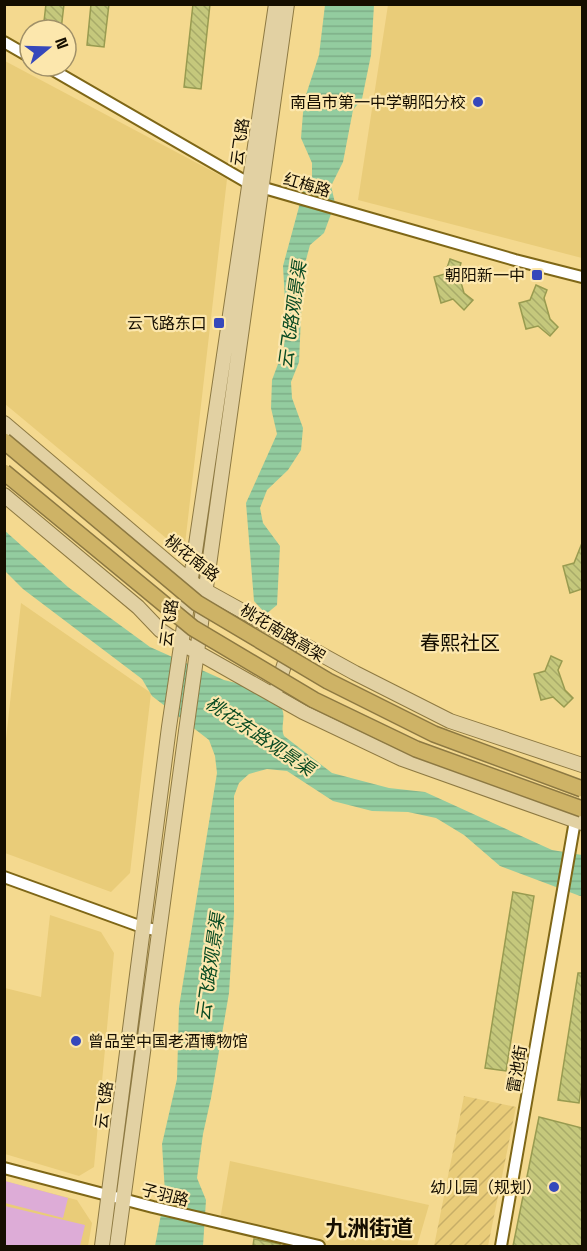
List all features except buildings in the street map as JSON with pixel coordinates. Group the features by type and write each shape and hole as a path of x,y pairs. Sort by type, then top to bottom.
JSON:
{"highway":[{"name":"桃花南路高架","path":"4,441 197,603 328,681 435,734 582,789"},
{"path":"4,472 193,628 314,700 416,750 579,816"}],"main road":[{"name":"云飞路","path":"117,1246 206,591 276,4"},
{"name":"云飞路","path":"102,1246 142,927 191,582 287,4"},
{"name":"桃花南路","path":"4,423 191,582 206,591 355,674 450,721 582,765"},
{"path":"4,495 138,607 160,630 182,647 303,712 402,759 579,816"},
{"path":"138,607 160,555"},
{"path":"275,696 292,639"}],"street":[{"path":"4,42 18,50"},
{"name":"红梅路","path":"67,78 256,186 582,277"},
{"name":"雷池街","path":"501,1246 562,896 579,816"},
{"path":"4,877 142,927 160,931"},
{"name":"子羽路","path":"4,1168 124,1200 319,1246"}],"shaded area":[{"name":"南昌市第一中学朝阳分校","path":"388,5 582,5 582,258 358,200"},
{"path":"5,61 18,68 18,78 37,78 227,179 184,553 5,404"},
{"path":"21,603 151,693 130,873 111,892 5,853 5,748"},
{"path":"50,915 101,932 114,953 94,1167 79,1176 5,1154 5,988 41,997"},
{"path":"464,1096 516,1107 488,1246 434,1246"},
{"path":"230,1161 429,1205 417,1246 322,1246 220,1220"},
{"path":"4,1181 77,1200 92,1223 88,1246 5,1246"},
{"path":"5,1181 68,1198 63,1218 5,1203"},
{"path":"5,1206 85,1225 80,1246 5,1246"}],"water":[{"name":"云飞路观景渠","path":"325,5 374,5 371,55 362,99 353,110 343,162 331,186 335,203 324,233 310,245 303,271 299,362 291,382 292,398 303,428 301,450 288,470 267,490 260,508 263,523 280,546 277,605 266,614 254,601 246,503 277,434 271,408 272,380 284,348 283,266 303,192 312,178 312,163 301,138 304,101 319,55"},
{"path":"4,530 68,587 150,647 224,680 240,684 282,709 284,736 332,773 389,788 425,792 552,850 582,855 582,896 580,896 500,866 464,835 436,818 408,812 372,811 333,801 287,771 267,769 249,774 239,783 234,796 234,913 229,993 197,1178 206,1200 203,1246 155,1246 165,1193 162,1144 177,1079 179,1007 217,773 215,756 209,740 152,696 142,679 23,589 5,571"}],"place":[{"name":"南昌市第一中学朝阳分校","path":"478,102"},
{"name":"朝阳新一中","path":"537,275"},
{"name":"云飞路东口","path":"219,323"},
{"name":"曾品堂中国老酒博物馆","path":"76,1041"},
{"name":"幼儿园（规划）","path":"554,1187"}],"district":[{"name":"春熙社区","path":"460,643"},
{"name":"九洲街道","path":"369,1228"}],"water label":[{"name":"桃花东路观景渠","path":"260,736"}]}
